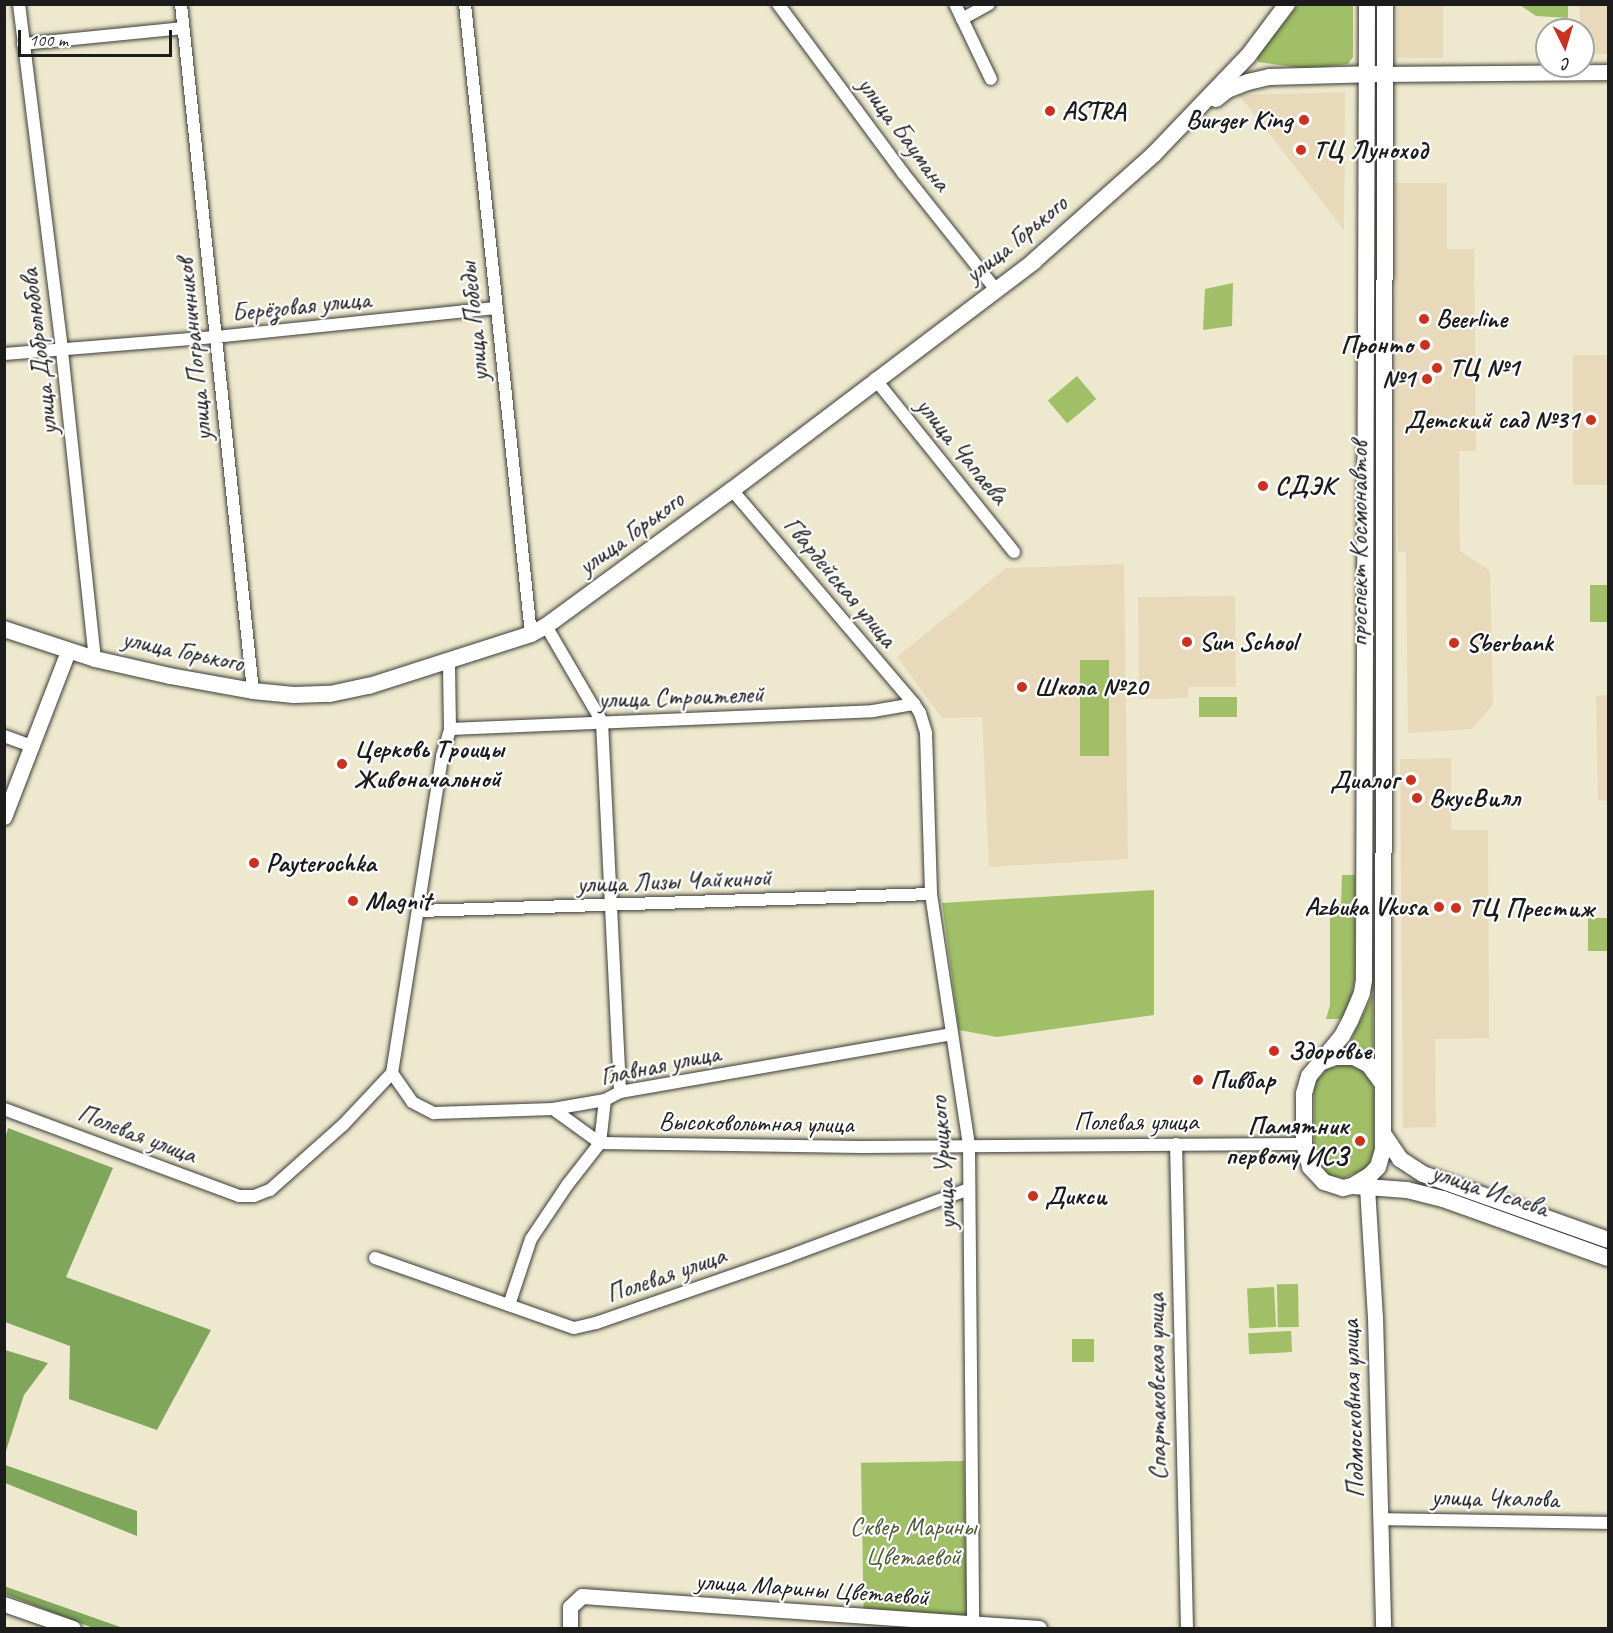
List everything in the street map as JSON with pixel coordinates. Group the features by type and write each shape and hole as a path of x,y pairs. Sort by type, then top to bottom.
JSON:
{"main road":[{"path":"1180,127 1248,56 1287,4"},
{"name":"проспект Космонавтов","path":"1367,4 1364,980 1362,993 1350,1021 1305,1084 1304,1144 1310,1167 1316,1176 1334,1186 1360,1187 1377,1167 1383,1149 1385,4"},
{"path":"1248,56 1251,65 1269,77"},
{"path":"1180,127 1227,90 1248,82 1269,77 1385,74"},
{"name":"улица Горького","path":"4,629 95,659 170,676 253,691 294,695 330,694 369,686 531,634 546,626 732,490 875,379 1033,262 1131,176 1180,127"},
{"path":"1321,1063 1335,1057 1354,1057 1369,1065 1383,1084"},
{"name":"улица Исаева","path":"1383,1132 1387,1143 1400,1159 1423,1174 1608,1240"},
{"name":"улица Исаева","path":"1360,1187 1407,1190 1443,1199 1608,1258"}],"street":[{"name":"улица Добролюбова","path":"19,4 62,351 95,659"},
{"name":"улица Пограничников","path":"180,4 253,691"},
{"name":"улица Победы","path":"465,4 495,308 531,634"},
{"name":"улица Баумана","path":"778,4 903,172 996,290"},
{"path":"955,4 991,79"},
{"path":"962,19 989,4"},
{"path":"23,44 183,28"},
{"path":"1385,74 1608,72"},
{"name":"Берёзовая улица","path":"4,354 215,337 495,308"},
{"name":"улица Чапаева","path":"875,379 1014,552"},
{"name":"Гвардейская улица","path":"732,490 914,704"},
{"path":"546,626 602,723 620,1092"},
{"path":"4,817 68,651"},
{"path":"392,1073 442,756 450,729 449,662"},
{"name":"улица Строителей","path":"450,729 873,711 914,704"},
{"name":"улица Урицкого","path":"914,704 921,713 926,733 932,894 969,1145 974,1624"},
{"path":"4,736 32,746"},
{"name":"улица Лизы Чайкиной","path":"419,911 932,894"},
{"name":"Главная улица","path":"392,1073 412,1102 434,1113 553,1109 605,1101 620,1092 952,1034"},
{"name":"Полевая улица","path":"4,1108 239,1197 254,1196 270,1190 332,1135 392,1073"},
{"path":"509,1305 531,1239 568,1184 600,1143 605,1101"},
{"path":"553,1109 600,1143"},
{"name":"Высоковольтная улица","path":"600,1143 862,1147 969,1145"},
{"name":"Спартаковская улица","path":"1176,1144 1186,1629"},
{"name":"Полевая улица","path":"969,1145 1304,1144"},
{"name":"Подмосковная улица","path":"1360,1187 1375,1316 1383,1629"},
{"name":"Полевая улица","path":"375,1258 574,1328 597,1323 969,1189"},
{"name":"улица Чкалова","path":"1381,1519 1608,1523"},
{"name":"улица Марины Цветаевой","path":"570,1629 570,1607 582,1596 1039,1629"},
{"path":"4,1604 73,1629"}],"shaded area":[{"path":"1398,5 1443,5 1443,58 1398,58"},
{"path":"1579,5 1608,5 1608,54 1595,54 1595,18 1580,18"},
{"path":"1345,92 1344,230 1239,95"},
{"path":"1395,183 1447,183 1447,249 1474,249 1476,451 1459,451 1460,551 1490,571 1493,704 1472,729 1408,733 1406,552 1398,552"},
{"name":"Детский сад №31","path":"1573,355 1608,355 1608,485 1573,485"},
{"name":"Школа №20","path":"1124,564 1128,859 989,867 982,717 942,718 897,657 1006,568"},
{"name":"Sun School","path":"1235,596 1236,687 1188,687 1188,698 1139,699 1138,597"},
{"path":"1608,695 1608,801 1598,800 1596,696"},
{"path":"1451,758 1451,830 1488,830 1489,1038 1435,1039 1436,1127 1403,1128 1400,759"}],"green space":[{"path":"1298,5 1353,5 1353,57 1348,64 1308,69 1258,62 1257,56"},
{"path":"1520,5 1568,5 1568,18 1536,16"},
{"path":"1233,283 1232,326 1203,330 1205,289"},
{"path":"1077,376 1096,399 1067,423 1048,400"},
{"path":"1590,585 1608,585 1608,622 1590,622"},
{"path":"1080,660 1109,660 1109,756 1080,756"},
{"path":"1199,697 1237,697 1237,717 1199,717"},
{"path":"1342,875 1355,875 1355,978 1351,999 1341,1019 1326,1019 1330,1005 1330,905 1341,904"},
{"path":"1154,890 1154,1015 997,1037 959,1030 942,903"},
{"path":"1588,918 1608,918 1608,951 1588,951"},
{"path":"1373,994 1373,1056 1364,1049 1348,1046"},
{"path":"1345,1064 1361,1069 1371,1082 1374,1091 1374,1152 1366,1169 1344,1178 1328,1175 1314,1154 1314,1090 1316,1081 1327,1069"},
{"path":"8,1128 113,1168 66,1277 211,1330 157,1430 69,1399 70,1346 5,1322 4,1142"},
{"path":"1277,1284 1298,1284 1299,1327 1278,1327"},
{"path":"1274,1287 1276,1327 1249,1328 1247,1288"},
{"path":"1291,1331 1292,1352 1249,1354 1248,1333"},
{"path":"1072,1339 1094,1339 1094,1362 1072,1362"},
{"path":"5,1350 48,1363 24,1395 5,1454"},
{"name":"Сквер Марины Цветаевой","path":"964,1461 967,1617 864,1619 861,1463"},
{"path":"5,1465 137,1511 137,1536 5,1483"},
{"path":"4,1586 123,1628 93,1628 5,1594"}],"place":[{"name":"ASTRA","path":"1050,111"},
{"name":"Burger King","path":"1304,120"},
{"name":"ТЦ Луноход","path":"1301,150"},
{"name":"Beerline","path":"1424,319"},
{"name":"Пронто","path":"1425,345"},
{"name":"ТЦ №1","path":"1437,368"},
{"name":"№1","path":"1427,379"},
{"name":"Детский сад №31","path":"1591,420"},
{"name":"СДЭК","path":"1263,486"},
{"name":"Sun School","path":"1187,642"},
{"name":"Sberbank","path":"1454,643"},
{"name":"Школа №20","path":"1022,687"},
{"name":"Церковь Троицы Живоначальной","path":"342,764"},
{"name":"Диалог","path":"1411,780"},
{"name":"ВкусВилл","path":"1417,798"},
{"name":"Payterochka","path":"254,863"},
{"name":"Magnit","path":"353,901"},
{"name":"Azbuka Vkusa","path":"1439,907"},
{"name":"ТЦ Престиж","path":"1456,908"},
{"name":"Здоровье","path":"1274,1051"},
{"name":"Пивбар","path":"1198,1080"},
{"name":"Памятник первому ИСЗ","path":"1360,1141"},
{"name":"Дикси","path":"1033,1196"}]}
